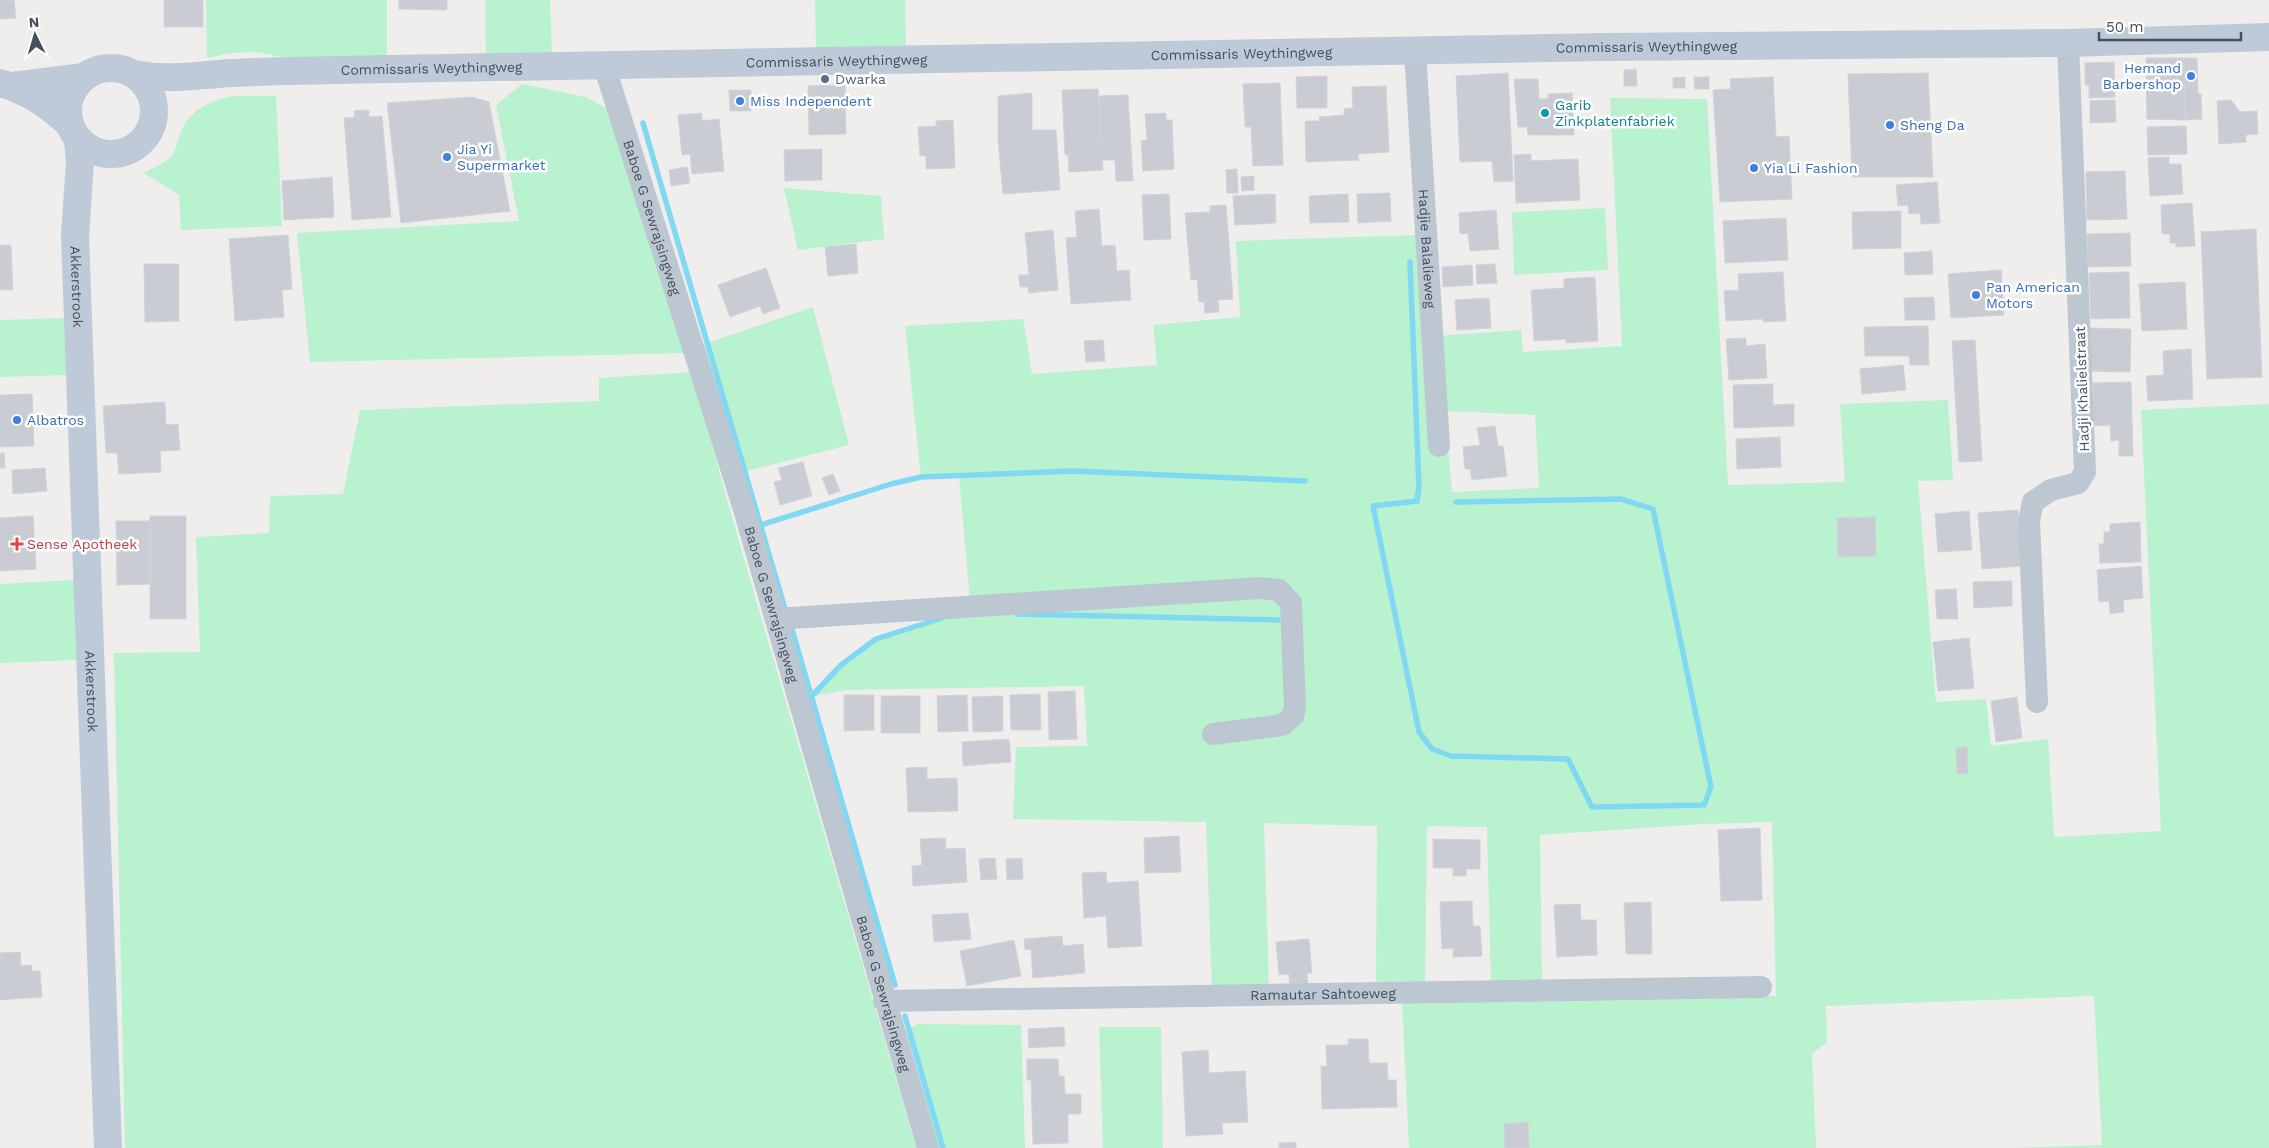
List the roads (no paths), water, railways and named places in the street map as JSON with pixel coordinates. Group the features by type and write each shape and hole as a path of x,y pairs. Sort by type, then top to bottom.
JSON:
{"main road":[{"name":"Commissaris Weythingweg","path":"133,74 156,78 185,79 214,75 604,65 1415,50 2068,43 2269,37"},
{"path":"6,84 84,77 107,68 120,69 133,74 144,83 151,94 155,107 154,120 149,133 141,143 125,152 107,167 94,184 75,236"},
{"name":"Commissaris Weythingweg","path":"154,120 179,91 189,84 214,75"},
{"path":"74,133 68,107 73,91 84,77"},
{"path":"6,84 52,109 91,150 104,154 125,152"},
{"name":"Akkerstrook","path":"74,133 80,161 75,236 108,1148"}],"street":[{"name":"Hadji Khalielstraat","path":"2037,702 2029,521 2033,502 2051,490 2078,483 2085,472 2068,43"},
{"name":"Hadjie Balalieweg","path":"1415,50 1439,446"},
{"name":"Baboe G Sewrajsingweg","path":"604,65 744,509 884,1001 928,1148"},
{"path":"776,618 1261,588 1279,590 1291,603 1293,716 1282,725 1213,734"},
{"name":"Ramautar Sahtoeweg","path":"884,1001 1761,987"}],"waterway":[{"path":"643,123 785,609"},
{"path":"1410,262 1419,487 1417,501 1373,506 1419,732 1432,749 1451,756 1568,759 1592,807 1704,805 1711,787 1653,509 1621,499 1456,502"},
{"path":"761,525 891,484 921,477 1072,471 1305,481"},
{"path":"1017,614 1278,620"},
{"path":"811,697 841,665 876,639 942,618"},
{"path":"791,626 895,985"},
{"path":"905,1016 943,1148"}],"place":[{"name":"Hemand Barbershop","path":"2191,76"},
{"name":"Dwarka","path":"825,79"},
{"name":"Miss Independent","path":"740,101"},
{"name":"Garib Zinkplatenfabriek","path":"1545,113"},
{"name":"Sheng Da","path":"1890,125"},
{"name":"Jia Yi Supermarket","path":"447,157"},
{"name":"Yia Li Fashion","path":"1754,168"},
{"name":"Pan American Motors","path":"1976,295"},
{"name":"Albatros","path":"17,420"},
{"name":"Sense Apotheek","path":"17,544"}]}
